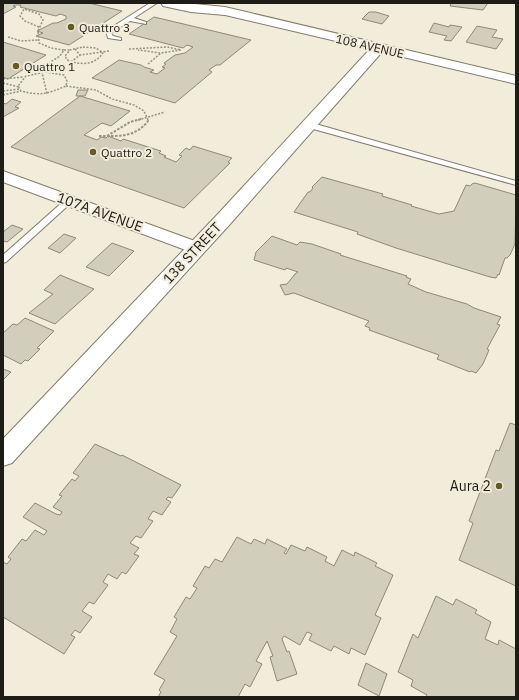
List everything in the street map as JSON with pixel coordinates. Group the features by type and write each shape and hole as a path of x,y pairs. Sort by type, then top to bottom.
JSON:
{"street":[{"name":"108 AVENUE","path":"167,3 191,8 225,11 516,80"},
{"name":"108 AVENUE","path":"206,3 225,11"},
{"name":"138 STREET","path":"3,456 197,248 379,48"},
{"name":"107A AVENUE","path":"3,176 197,248"}],"lane":[{"path":"119,39 110,37 108,32 154,3"},
{"path":"129,19 144,23"},
{"path":"309,125 516,183"},
{"path":"3,260 69,201"}],"path":[{"path":"39,27 25,21 20,16 24,9 39,14 43,20 36,36 39,44 64,50 93,48 103,53"},
{"path":"8,37 21,41 38,40"},
{"path":"126,48 161,54 181,50 160,46 138,50"},
{"path":"75,49 80,55"},
{"path":"20,89 20,80 60,56 64,50"},
{"path":"70,50 65,56 66,60 89,64 95,61 103,53"},
{"path":"71,62 80,55 103,53 115,50"},
{"path":"148,64 161,54"},
{"path":"41,68 47,94"},
{"path":"32,74 53,71 64,75 68,81 66,86"},
{"path":"3,79 26,77"},
{"path":"3,83 36,95 47,94 66,86 96,90 112,100 134,105 144,111 148,121 142,130 135,134 99,136"},
{"path":"3,91 20,89"},
{"path":"3,95 20,89"},
{"path":"106,136 130,122 165,112"}],"building":[{"name":"Quattro 3","path":"3,3 89,3 122,11 69,45 36,36 43,33 37,31 53,23 66,19 66,16 60,14 56,16 20,7 21,5 13,6 16,7 3,14"},
{"path":"451,3 488,3 483,10 450,6"},
{"path":"369,12 376,12 389,16 382,24 362,19"},
{"path":"154,17 251,40 220,65 216,65 209,70 212,72 175,103 92,78 119,60 141,65 154,70 150,72 157,74 165,68 162,67 166,64 164,63 175,55 185,53 193,47 187,45 183,48 129,34"},
{"path":"434,23 449,27 450,25 462,27 451,41 444,40 447,36 429,32"},
{"path":"477,26 497,30 492,37 503,39 496,49 466,42"},
{"name":"Quattro 1","path":"3,42 46,55 8,79 3,77"},
{"path":"78,90 88,90 85,96 76,96"},
{"name":"Quattro 2","path":"80,96 130,111 111,126 102,123 84,135 97,140 101,137 106,138 108,136 121,141 123,139 161,151 159,153 166,156 164,157 176,162 182,156 179,155 186,148 190,150 193,146 232,158 228,162 230,163 184,208 11,147"},
{"name":"Quattro 1","path":"12,99 21,102 15,107 19,108 3,117 3,103 6,104"},
{"path":"322,177 383,194 382,196 439,214 454,211 466,185 470,186 475,183 516,195 515,244 510,255 505,258 499,275 498,274 496,278 396,248 357,234 358,232 294,212 308,192 310,192 313,188 312,187"},
{"path":"12,225 23,229 7,242 3,241 3,232"},
{"path":"64,234 76,238 60,253 48,248"},
{"path":"272,236 297,245 300,242 312,244 341,254 340,255 407,276 406,277 411,279 408,284 426,292 467,304 474,308 501,317 497,324 500,325 487,349 489,350 483,364 476,373 470,372 437,359 439,355 369,330 370,328 365,326 369,321 294,293 285,295 280,285 287,284 298,272 286,268 285,270 254,260 256,252"},
{"path":"112,243 134,251 109,276 86,267"},
{"path":"60,275 94,289 55,324 29,313 53,294 44,290"},
{"path":"25,318 54,331 37,348 40,349 28,361 25,360 21,364 3,355 3,333 13,324 17,325"},
{"path":"3,369 11,372 3,380"},
{"name":"Aura 2","path":"510,423 516,425 516,586 459,560 473,523 469,521 496,450 499,451"},
{"path":"95,444 121,456 122,455 181,485 172,498 168,497 166,499 171,502 162,515 153,511 148,519 153,521 141,538 136,536 130,543 139,548 134,554 139,556 126,574 122,572 117,579 108,574 103,582 108,585 94,604 89,602 82,611 92,617 80,633 75,630 71,635 75,637 64,654 3,617 3,562 7,564 11,559 8,557 22,539 26,541 35,530 44,535 47,531 23,517 35,503 60,515 62,512 53,507 62,496 59,495 72,479 75,481 79,476 73,473"},
{"path":"237,537 251,544 254,539 265,544 267,539 287,549 284,553 286,554 291,545 305,551 307,547 327,557 325,561 334,566 342,550 354,556 355,552 377,563 375,566 393,575 375,615 381,618 365,655 351,648 349,654 334,646 331,651 309,640 312,634 307,632 300,645 284,636 282,639 287,652 289,651 297,674 277,681 270,657 273,656 267,641 256,661 262,664 250,687 245,684 238,697 158,697 161,692 159,690 165,680 154,674 177,636 170,632 177,619 174,617 186,597 190,599 197,588 193,586 205,566 209,568 215,559 222,562"},
{"path":"436,596 453,605 456,599 477,610 475,613 491,622 485,639 498,645 499,640 516,649 516,697 426,697 427,695 411,686 413,680 398,672 413,634 418,638"},
{"path":"366,663 387,674 379,696 358,685"}],"place":[{"name":"Quattro 3","path":"71,27"},
{"name":"Quattro 1","path":"16,66"},
{"name":"Quattro 2","path":"93,152"},
{"name":"Aura 2","path":"499,486"}]}
